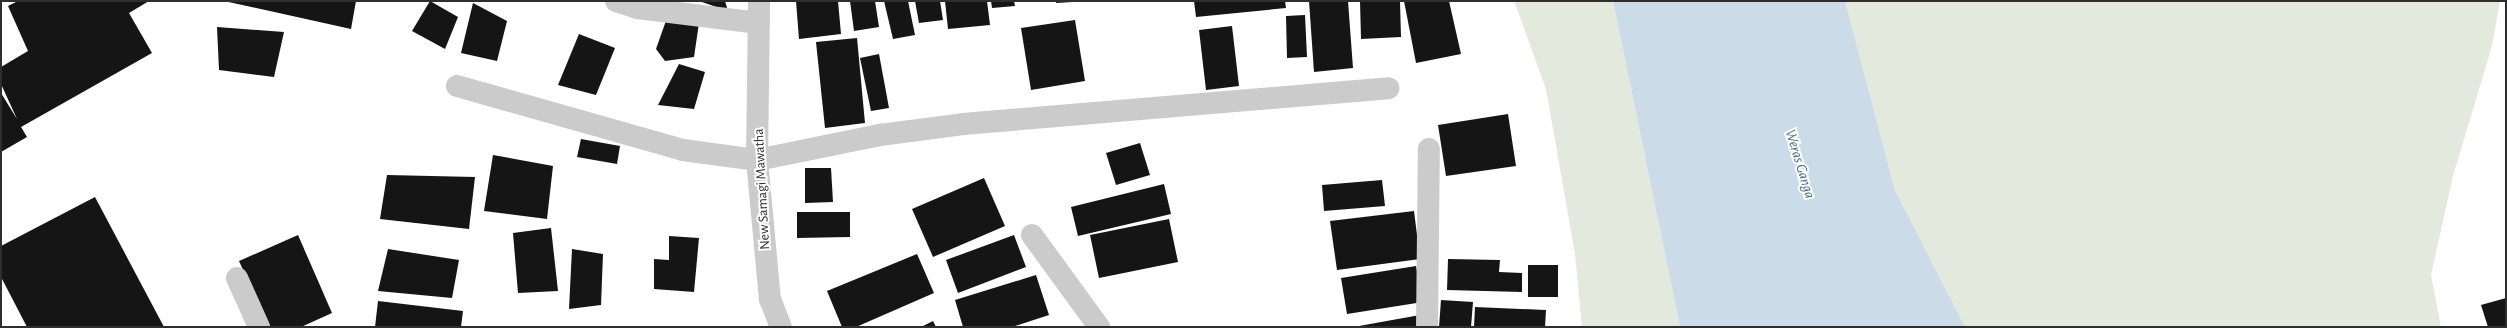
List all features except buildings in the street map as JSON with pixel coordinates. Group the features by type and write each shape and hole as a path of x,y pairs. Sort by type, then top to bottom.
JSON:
{"street":[{"path":"616,1 637,8 759,24"},
{"name":"New Samagi Mawatha","path":"759,1 757,160 770,299 781,327"},
{"path":"457,86 683,150 757,160 880,135 963,124 1388,88"},
{"path":"1427,327 1429,149"},
{"path":"1032,235 1099,327"},
{"path":"237,278 259,327"}],"shaded area":[{"path":"1514,1 1613,1 1680,327 1582,327 1575,254 1546,89"},
{"path":"1845,1 2500,1 2492,46 2453,176 2431,275 2441,327 1965,327 1895,190"}],"water":[{"name":"Weras Ganga","path":"1613,1 1845,1 1895,190 1965,327 1680,327"}]}
